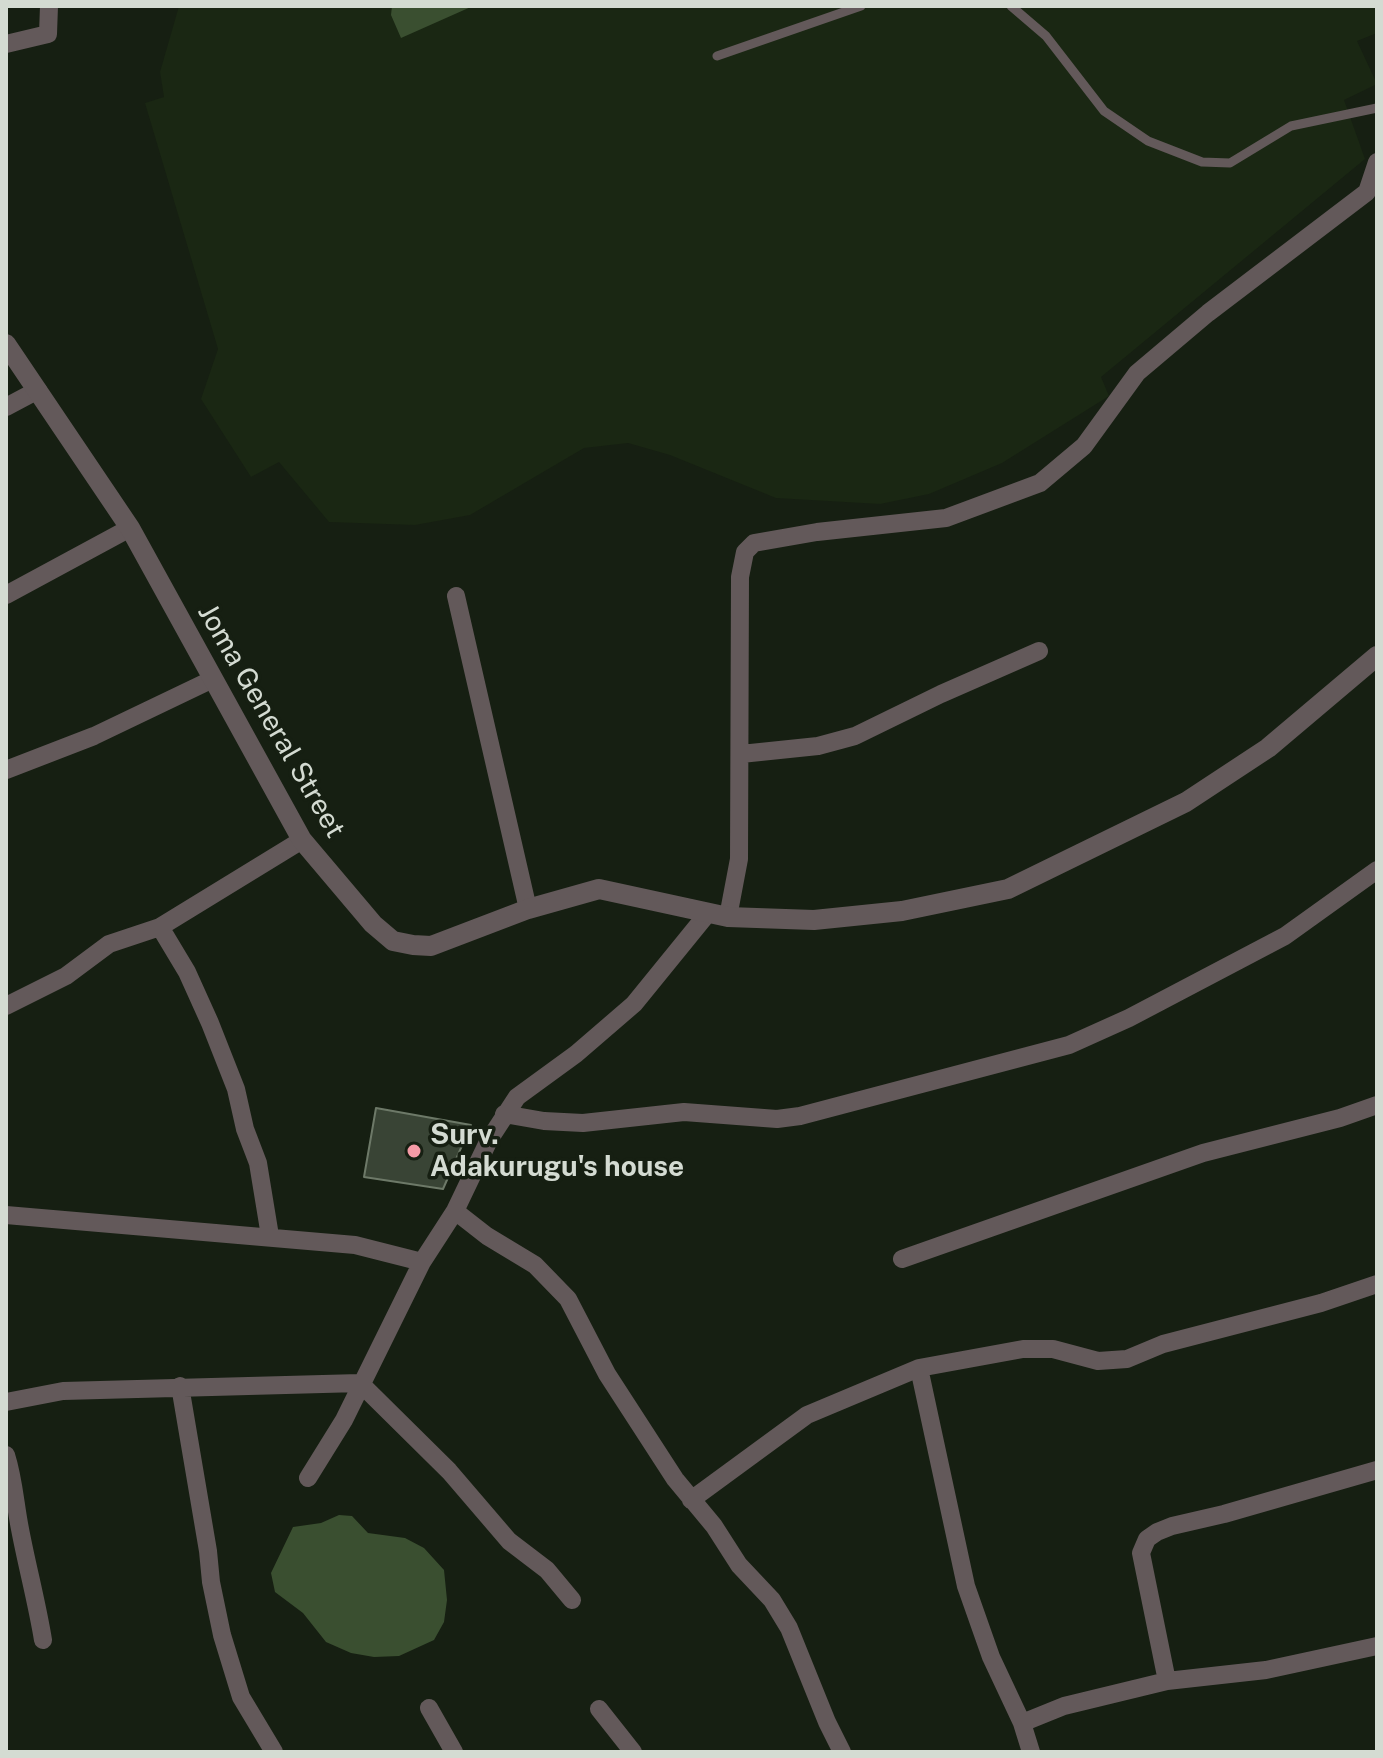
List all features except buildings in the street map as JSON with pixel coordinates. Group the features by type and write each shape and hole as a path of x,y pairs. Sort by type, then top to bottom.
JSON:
{"street":[{"path":"6,44 48,34 49,6"},
{"path":"308,1478 344,1420 422,1262 455,1211 504,1114 517,1097 576,1054 634,1004 718,915 739,859 740,577 745,552 754,543 817,532 946,518 1040,483 1084,446 1137,373 1208,313 1367,192 1377,162"},
{"name":"Joma General Street","path":"6,344 130,528 302,840 373,924 393,941 431,946 528,909 599,889 718,915 814,920 902,911 1008,889 1186,802 1268,748 1377,656"},
{"path":"6,407 38,390"},
{"path":"6,595 130,528"},
{"path":"456,596 528,909"},
{"path":"741,754 818,746 855,736 1039,651"},
{"path":"6,770 94,736 213,679"},
{"path":"6,1006 66,976 109,944 160,927 302,840"},
{"path":"504,1114 544,1121 583,1123 684,1112 758,1118 800,1116 1069,1045 1129,1018 1285,936 1377,870"},
{"path":"160,927 187,972 236,1089 245,1129 258,1163 270,1236"},
{"path":"902,1259 1203,1153 1340,1118 1377,1105"},
{"path":"455,1211 487,1236 535,1265 568,1299 607,1374 691,1500 714,1526 739,1565 772,1600 789,1628 842,1752"},
{"path":"6,1215 355,1245 422,1262"},
{"path":"691,1500 807,1415 919,1368 1023,1349 1053,1349 1098,1361 1127,1359 1163,1344 1321,1303 1377,1284"},
{"path":"919,1368 966,1586 991,1657 1022,1723 1031,1752"},
{"path":"6,1402 63,1391 360,1383 449,1471 509,1541 547,1570 572,1600"},
{"path":"180,1386 222,1635 241,1697 274,1752"},
{"path":"6,1455 43,1640"},
{"path":"1167,1681 1141,1553 1147,1539 1172,1526 1377,1470"},
{"path":"1022,1723 1064,1706 1167,1681 1266,1670 1377,1646"},
{"path":"429,1708 454,1752"},
{"path":"599,1709 633,1752"}],"lane":[{"path":"717,56 861,6"},
{"path":"1011,6 1046,36 1104,111 1148,141 1202,162 1230,163 1291,126 1377,108"}],"shaded area":[{"path":"179,6 1377,6 1377,33 1357,41 1377,84 1344,100 1365,159 1101,377 1109,396 1002,463 929,494 880,504 776,498 670,455 628,443 584,448 470,515 415,525 329,522 279,462 251,477 201,399 218,349 145,103 164,97 160,72"},
{"path":"392,6 473,6 401,38 391,15"},
{"path":"339,1515 352,1516 368,1533 405,1538 424,1548 444,1570 447,1600 444,1622 434,1640 399,1656 374,1657 351,1653 326,1642 303,1613 275,1592 271,1573 293,1527 321,1523"}],"place":[{"name":"Surv. Adakurugu's house","path":"414,1151"}]}
